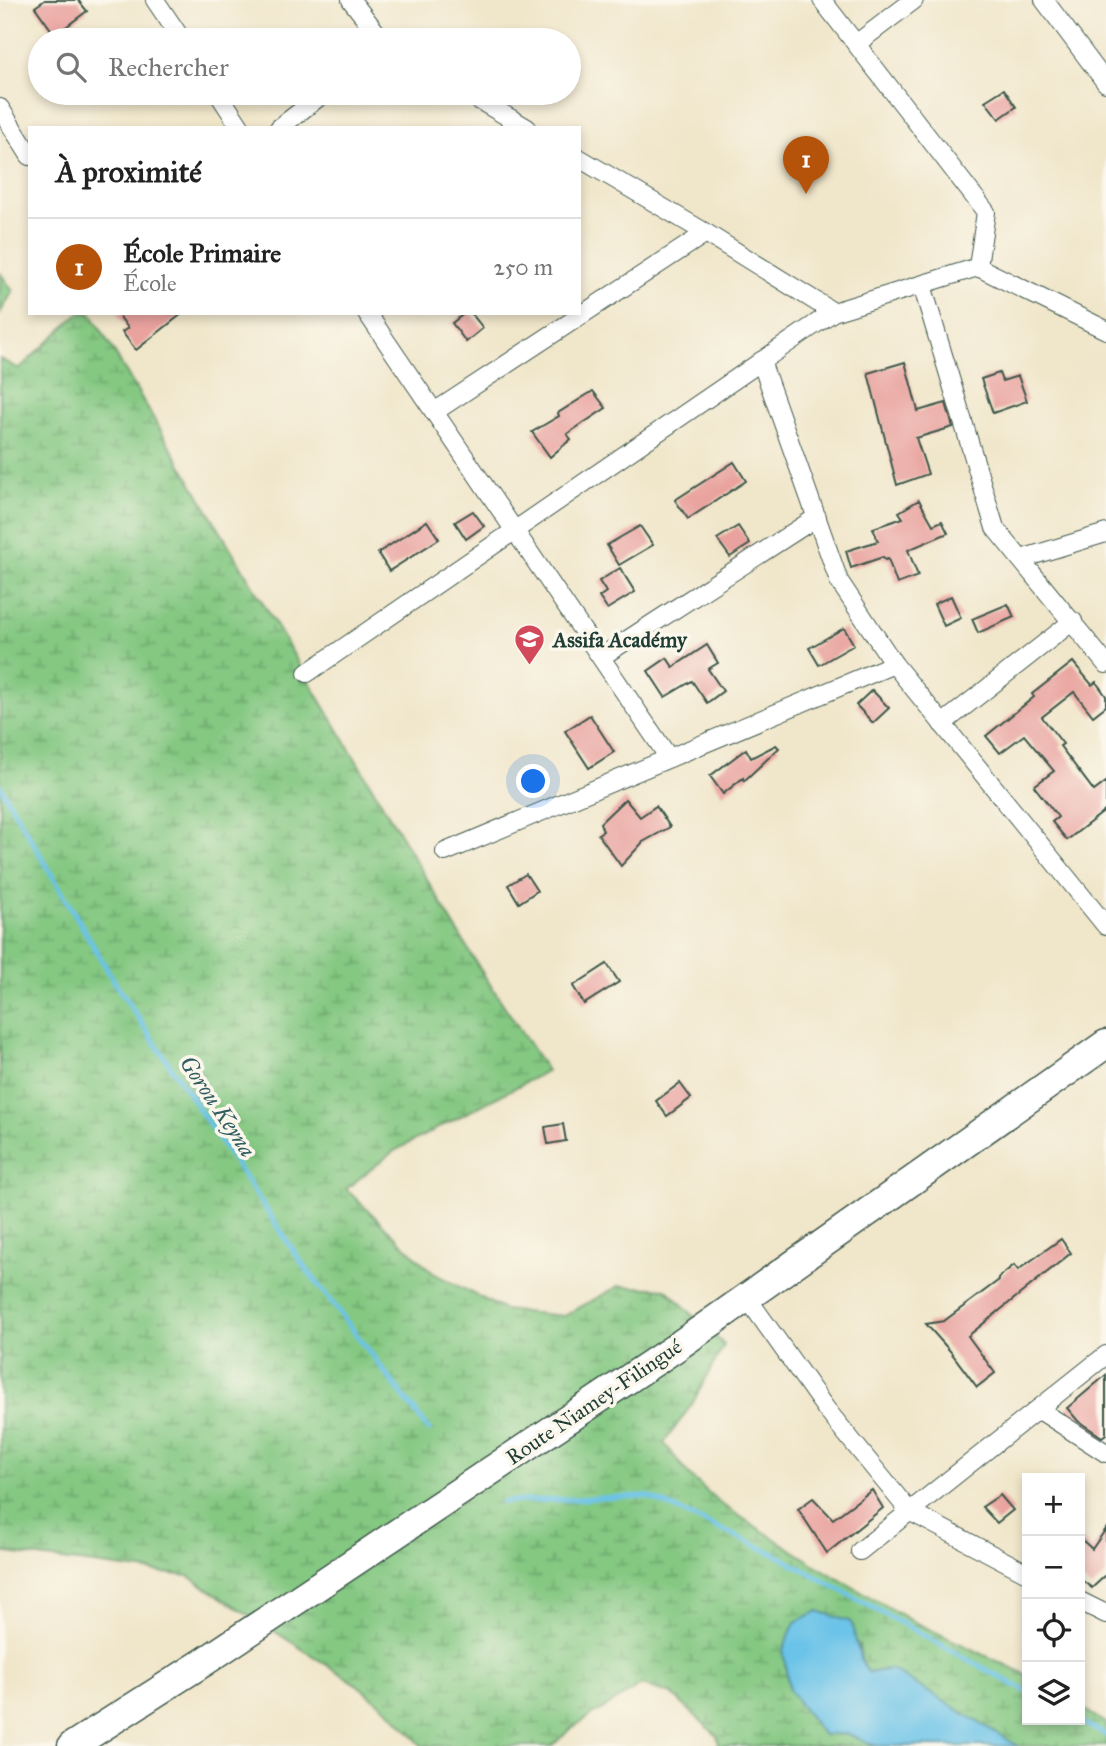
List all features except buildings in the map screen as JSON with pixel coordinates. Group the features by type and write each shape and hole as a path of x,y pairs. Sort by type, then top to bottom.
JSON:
{"main road":[{"name":"Route Niamey-Filingué","path":"72,1746 204,1662 748,1298 1106,1044"}],"street":[{"path":"155,0 174,28"},
{"path":"351,0 373,28"},
{"path":"822,0 986,212 978,267"},
{"path":"856,44 914,0"},
{"path":"1044,0 1106,83"},
{"path":"226,105 240,126"},
{"path":"281,126 308,105"},
{"path":"488,105 524,126"},
{"path":"0,107 28,153"},
{"path":"581,160 706,233 833,312"},
{"path":"434,412 706,233"},
{"path":"307,673 833,312 978,267 1104,323"},
{"path":"922,285 995,528 1106,664"},
{"path":"368,315 668,758"},
{"path":"761,361 839,581 894,664 1106,926"},
{"path":"601,657 817,517"},
{"path":"1021,559 1106,533"},
{"path":"942,724 1073,621"},
{"path":"444,852 894,664"},
{"path":"748,1298 826,1409 909,1511 1022,1570"},
{"path":"860,1551 1106,1355"},
{"path":"1038,1409 1106,1453"},
{"path":"1085,1604 1106,1614"}],"green space":[{"path":"0,273 13,291 0,313"},
{"path":"77,315 92,315 480,969 547,1071 394,1151 346,1189 433,1273 504,1310 564,1316 619,1286 666,1289 724,1345 692,1404 664,1443 689,1475 721,1504 820,1568 912,1621 1022,1673 1022,1725 1085,1725 1085,1710 1106,1723 1106,1746 1018,1746 890,1669 869,1673 863,1668 859,1645 811,1716 823,1735 848,1734 877,1746 719,1746 717,1736 672,1694 641,1685 570,1729 552,1746 422,1746 393,1714 355,1683 188,1576 0,1552 0,359 19,369"}],"water":[{"path":"818,1611 851,1622 860,1657 869,1673 890,1669 1018,1746 877,1746 848,1734 823,1735 789,1690 783,1650 795,1622"}],"waterway":[{"name":"Gorou Keyna","path":"0,786 117,986 301,1262 429,1430"},
{"path":"502,1502 647,1496 775,1554 1022,1689"},
{"path":"1085,1724 1106,1735"}],"place":[{"name":"École Primaire","path":"806,194"},
{"name":"Assifa Académy","path":"530,667"}]}
